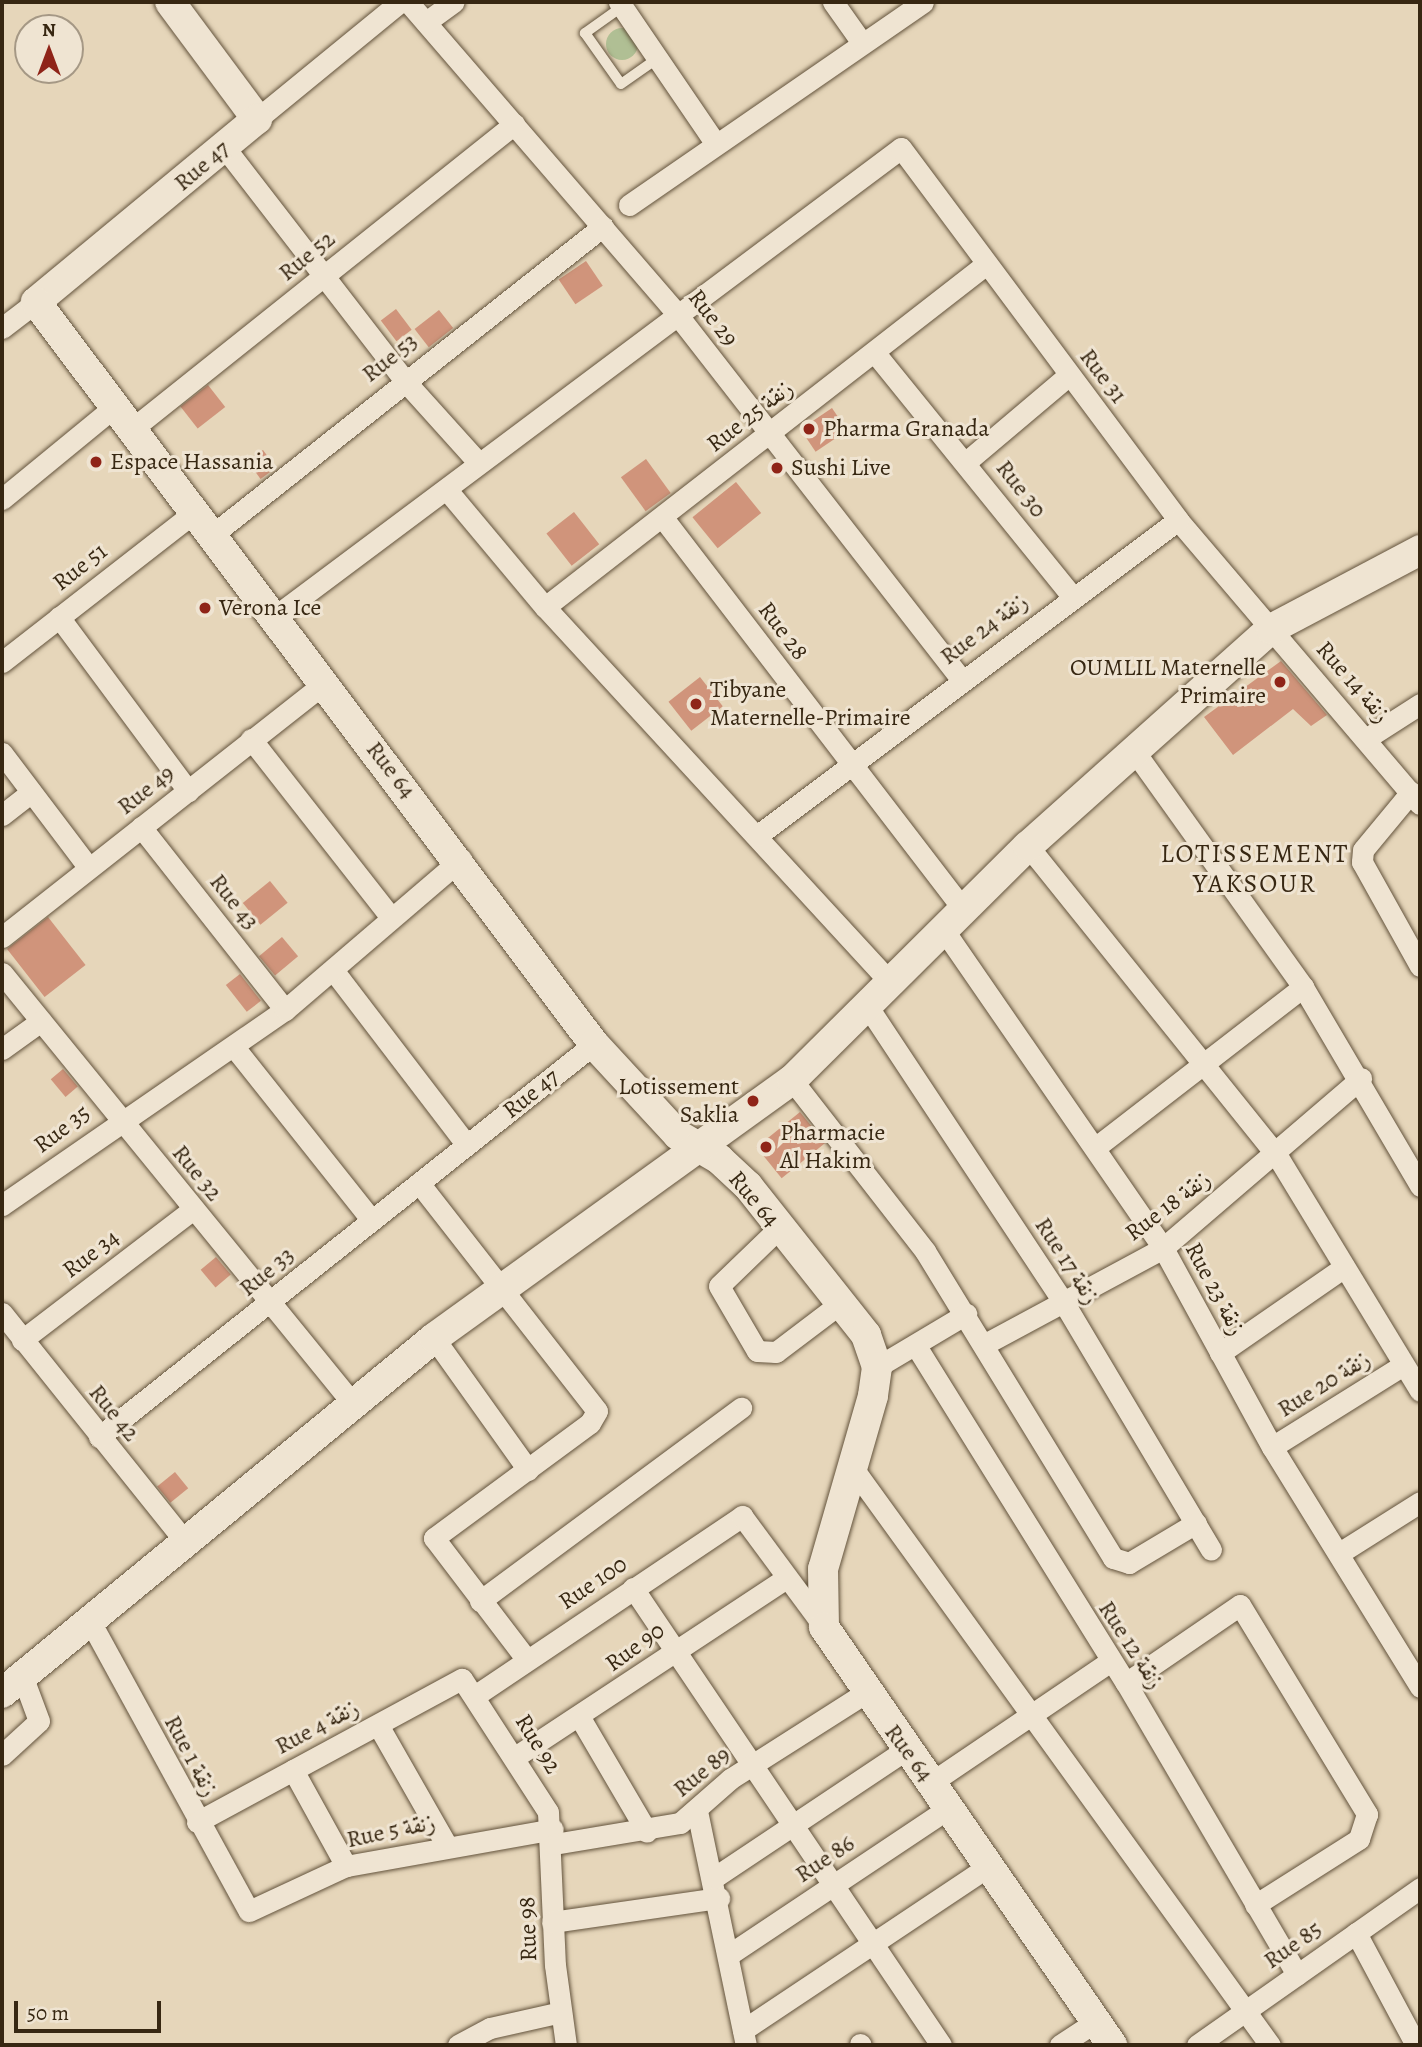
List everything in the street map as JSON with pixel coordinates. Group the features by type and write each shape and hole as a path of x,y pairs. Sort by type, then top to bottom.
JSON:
{"street":[{"path":"170,2 257,119"},
{"name":"Rue 47","path":"2,328 400,2"},
{"name":"Rue 29","path":"408,2 676,313 961,679"},
{"path":"426,22 454,2"},
{"path":"833,2 862,43"},
{"path":"629,205 923,2"},
{"path":"621,4 716,145"},
{"name":"Rue 52","path":"2,499 123,418 324,276 514,124"},
{"path":"225,148 404,380 477,461"},
{"name":"Rue 31","path":"676,313 901,148 985,265 1178,520 1271,629"},
{"name":"Rue 53","path":"212,536 404,380 603,226"},
{"name":"Rue 25 زنقة","path":"545,607 985,265"},
{"name":"Rue 64","path":"36,302 191,514 212,536 323,684 461,859 594,1044 699,1151 733,1171 842,1302 866,1335 877,1367"},
{"path":"273,618 447,490 477,461 676,313"},
{"name":"Rue 30","path":"875,353 966,462 1071,595"},
{"path":"966,462 1069,375"},
{"path":"447,490 545,607 758,835 891,983"},
{"name":"Rue 51","path":"3,657 191,514"},
{"name":"Rue 28","path":"663,517 851,764 953,919"},
{"name":"Rue 24 زنقة","path":"758,835 1071,595 1178,520"},
{"path":"2,1755 39,1721 12,1686 434,1338 699,1151 792,1080 868,1007 953,919 1132,748 1271,629 1420,550"},
{"path":"59,617 188,790"},
{"name":"Rue 14 زنقة","path":"1271,629 1416,798"},
{"name":"Rue 49","path":"2,937 251,738 323,684"},
{"path":"1367,738 1420,704"},
{"path":"251,738 390,916"},
{"path":"1132,748 1303,987 1361,1078 1420,1186"},
{"path":"2,753 89,868"},
{"path":"2,816 31,792"},
{"path":"1416,798 1363,850 1362,862 1420,966"},
{"name":"Rue 43","path":"141,827 285,1010"},
{"path":"1028,846 1276,1154 1420,1391"},
{"name":"Rue 35","path":"2,1205 119,1118 234,1048 285,1010 333,970 390,916 461,859"},
{"name":"Rue 23 زنقة","path":"953,919 1096,1147 1163,1248 1272,1447 1413,1657 1420,1687"},
{"path":"333,970 467,1144"},
{"name":"Rue 32","path":"2,972 192,1210 354,1405"},
{"path":"1096,1147 1205,1066 1303,987"},
{"name":"Rue 17 زنقة","path":"868,1007 1064,1303 1211,1550"},
{"path":"2,1049 41,1021"},
{"name":"Rue 47","path":"467,1144 594,1044"},
{"path":"234,1048 371,1219"},
{"name":"Rue 18 زنقة","path":"985,1344 1163,1248 1276,1154 1361,1078"},
{"path":"792,1080 925,1251 985,1344 1119,1565 1196,1523"},
{"name":"Rue 33","path":"99,1437 271,1304 371,1219 467,1144"},
{"path":"419,1184 597,1411 590,1423 434,1538 527,1660"},
{"name":"Rue 34","path":"22,1340 192,1210"},
{"path":"779,1228 719,1286 757,1351 776,1352 842,1302"},
{"path":"1220,1353 1343,1266"},
{"name":"Rue 42","path":"2,1313 186,1544"},
{"path":"824,1627 823,1569 877,1367 916,1346 965,1314"},
{"path":"434,1338 528,1470"},
{"name":"Rue 12 زنقة","path":"916,1346 1109,1662 1126,1683 1297,1975"},
{"name":"Rue 20 زنقة","path":"1272,1447 1404,1365"},
{"path":"480,1601 741,1408"},
{"path":"852,1467 1028,1718 1270,2045"},
{"path":"1341,1552 1420,1502"},
{"name":"Rue 100","path":"476,1695 742,1516 786,1578"},
{"path":"786,1578 824,1627"},
{"name":"Rue 90","path":"515,1757 786,1578"},
{"path":"633,1588 754,1763 941,2045"},
{"path":"1126,1683 1240,1605 1367,1814 1359,1839 1255,1905"},
{"name":"Rue 1 زنقة","path":"91,1623 197,1822 249,1911"},
{"name":"Rue 64","path":"824,1627 864,1693 932,1782 1104,2034"},
{"path":"932,1782 1109,1662"},
{"name":"Rue 4 زنقة","path":"197,1822 462,1679"},
{"name":"Rue 92","path":"462,1679 476,1695 515,1757 553,1836"},
{"name":"Rue 89","path":"553,1836 647,1832 697,1811 754,1763 864,1693"},
{"path":"579,1716 647,1832"},
{"path":"378,1725 447,1846"},
{"path":"715,1877 907,1749"},
{"path":"293,1770 346,1866"},
{"name":"Rue 86","path":"730,1954 949,1808"},
{"path":"697,1811 715,1877 744,2038 989,1867"},
{"name":"Rue 5 زنقة","path":"249,1911 346,1866 447,1846 553,1836"},
{"name":"Rue 98","path":"553,1836 552,1922 566,2045"},
{"name":"Rue 85","path":"1197,2045 1420,1888"},
{"path":"552,1922 719,1898"},
{"path":"1356,1933 1416,2045"},
{"path":"458,2045 490,2028 561,2012"},
{"path":"1060,2045 1104,2034"}],"lane":[{"path":"621,4 585,33 621,84 658,58"}],"green space":[{"path":"622,28 633,33 638,44 633,55 622,60 611,55 606,44 611,33"}],"building":[{"path":"586,261 603,286 575,304 559,279"},
{"path":"396,309 412,330 396,341 381,320"},
{"path":"439,310 453,328 429,347 415,329"},
{"path":"208,385 225,407 198,429 180,407"},
{"path":"832,408 847,430 816,452 800,429"},
{"path":"263,450 276,468 261,479 248,461"},
{"path":"646,459 671,493 646,511 621,477"},
{"path":"736,482 761,513 718,548 692,517"},
{"path":"574,512 599,544 572,566 546,534"},
{"name":"OUMLIL Maternelle Primaire","path":"1281,661 1327,715 1311,726 1293,709 1233,755 1204,717"},
{"name":"Tibyane Maternelle-Primaire","path":"700,677 723,706 691,731 668,702"},
{"path":"270,881 288,903 260,925 243,903"},
{"path":"48,917 86,965 45,997 7,949"},
{"path":"282,937 298,956 275,975 259,956"},
{"path":"240,974 261,1001 247,1012 226,985"},
{"path":"63,1069 78,1087 66,1097 51,1079"},
{"path":"800,1112 825,1143 782,1178 756,1147"},
{"path":"216,1257 231,1275 215,1287 201,1270"},
{"path":"175,1472 188,1488 170,1503 157,1486"}],"place":[{"name":"Pharma Granada","path":"809,429"},
{"name":"Espace Hassania","path":"96,462"},
{"name":"Sushi Live","path":"777,468"},
{"name":"Verona Ice","path":"205,608"},
{"name":"OUMLIL Maternelle Primaire","path":"1280,682"},
{"name":"Tibyane Maternelle-Primaire","path":"696,704"},
{"name":"Lotissement Saklia","path":"753,1101"},
{"name":"Pharmacie Al Hakim","path":"766,1147"}],"district":[{"name":"LOTISSEMENT YAKSOUR","path":"1255,869"}]}
